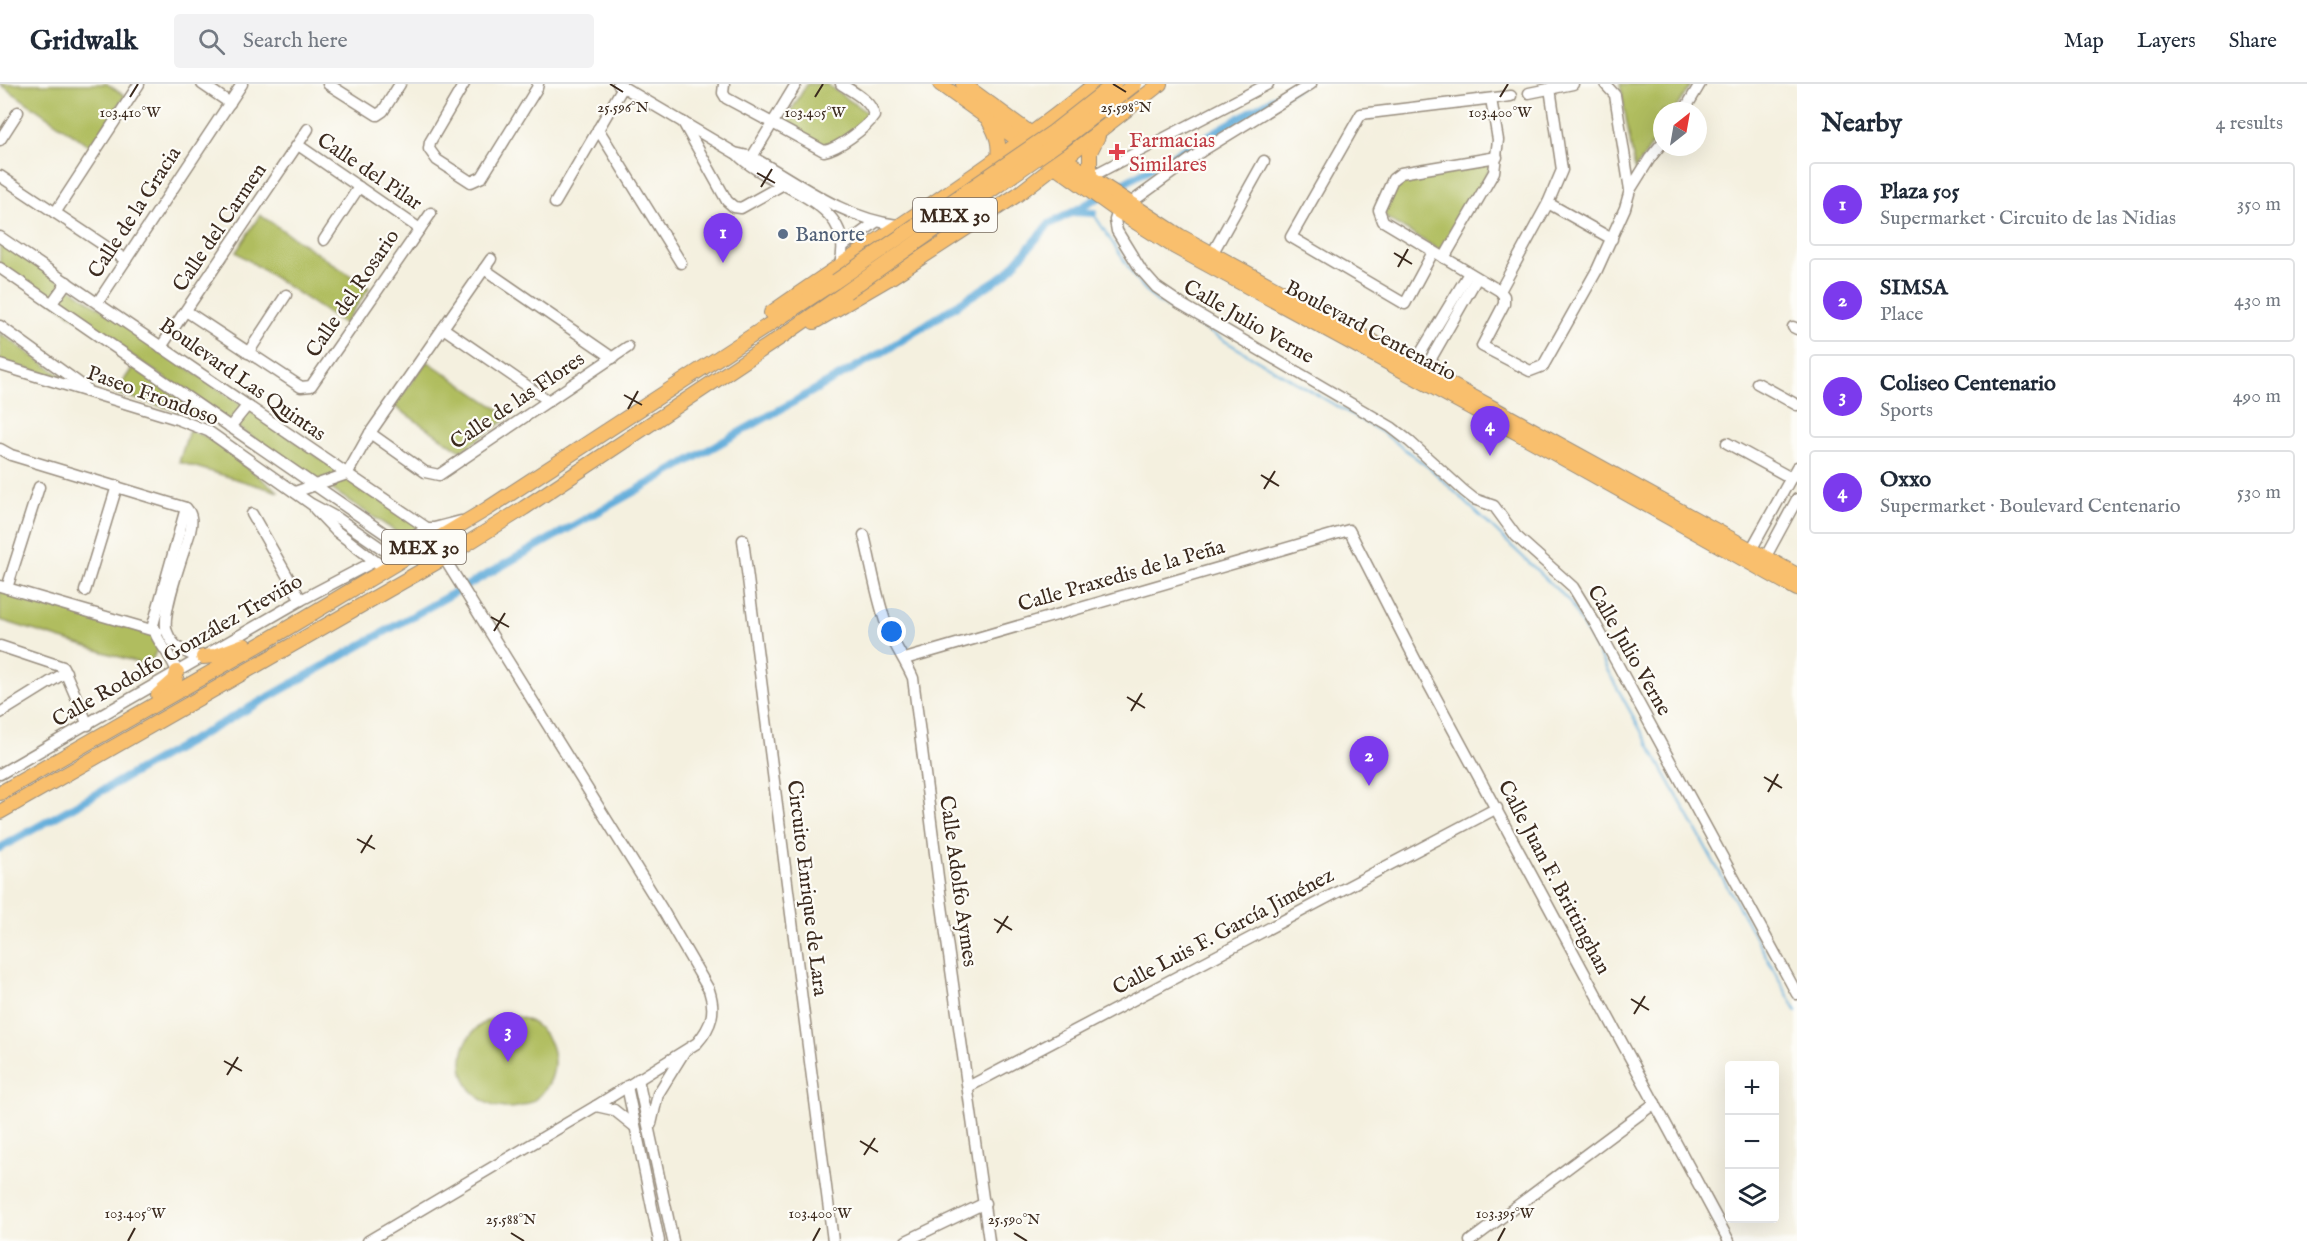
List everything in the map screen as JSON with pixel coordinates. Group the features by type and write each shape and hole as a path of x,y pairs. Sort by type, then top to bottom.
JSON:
{"main road":[{"name":"Boulevard Centenario","path":"940,84 988,119 1026,139"},
{"name":"Boulevard Centenario","path":"963,84 1026,139 1199,261 1678,516 1751,550 1797,575"},
{"path":"711,363 767,316 897,225 996,161 1095,84"},
{"name":"MEX 30","path":"0,812 444,558 524,508 787,333 841,286 1053,132 1114,84"},
{"name":"MEX 30","path":"0,794 266,641 380,565 400,561 408,549 470,519 711,363 841,286 1064,139 1135,84"},
{"path":"787,333 834,312 862,296 1017,195 1160,84"},
{"path":"1064,110 1069,127 1084,138 1097,135"},
{"path":"988,119 1000,147 996,161"},
{"path":"1090,182 1090,152 1097,135"},
{"path":"996,161 1014,172 1018,179 1017,195"},
{"name":"Boulevard Centenario","path":"1120,205 1420,367 1678,516 1707,540 1797,590"},
{"path":"1280,305 1295,304 1332,319"},
{"path":"1357,346 1414,371 1420,367"},
{"path":"1707,540 1717,539 1755,559 1765,558"},
{"path":"204,657 215,656 253,642 266,641"},
{"path":"149,707 154,699 175,680 177,672"}],"street":[{"path":"55,213 139,84"},
{"path":"202,84 230,103"},
{"name":"Calle de la Gracia","path":"98,302 242,84"},
{"path":"328,84 377,115 383,111 400,84"},
{"path":"464,84 430,142 429,149 437,160 471,182 482,177 538,84"},
{"path":"724,84 723,93 726,98 824,151 832,150 869,123 874,116 873,109 868,103 841,84"},
{"path":"749,161 796,84"},
{"path":"1090,182 1268,84"},
{"path":"1120,205 1311,84"},
{"path":"1529,93 1573,84"},
{"path":"1605,84 1616,95 1630,190"},
{"path":"1689,102 1700,84"},
{"path":"555,203 621,86 749,161 840,209 876,222 897,225"},
{"path":"1500,291 1548,203 1562,170 1550,88"},
{"path":"1433,252 1405,304 1291,237 1361,114 1511,96"},
{"path":"1444,258 1494,172 1498,140 1491,99"},
{"path":"0,140 18,112"},
{"path":"683,122 728,201 734,207 741,208 782,185"},
{"name":"Calle del Carmen","path":"162,346 308,129"},
{"path":"598,129 681,263"},
{"name":"Calle del Pilar","path":"298,145 420,229"},
{"path":"1497,158 1401,173 1393,179 1379,210 1383,221 1500,291 1504,296 1504,304 1482,346 1522,369 1530,371 1543,366 1577,307 1612,239 1630,190 1653,154"},
{"path":"749,161 782,185 817,205 831,217 842,235 840,264"},
{"path":"1199,261 1212,254 1264,161"},
{"path":"0,176 126,260"},
{"path":"324,240 359,187"},
{"path":"1548,203 1612,239"},
{"name":"Calle Julio Verne","path":"1120,205 1115,220 1117,231 1141,270 1165,294 1391,427 1469,495 1494,506 1516,536 1573,587 1595,623 1797,994"},
{"name":"Calle del Rosario","path":"248,352 301,387 311,386 431,213"},
{"path":"843,246 876,222"},
{"name":"Boulevard Las Quintas","path":"0,237 427,528"},
{"path":"1212,254 1215,270"},
{"path":"295,492 347,474 370,433 491,259"},
{"path":"0,268 408,549 427,528 470,519"},
{"path":"484,269 613,358"},
{"path":"1420,367 1473,275"},
{"path":"52,303 67,282"},
{"path":"186,311 248,352 286,296"},
{"path":"0,326 93,393"},
{"path":"443,328 549,401"},
{"name":"Calle de las Flores","path":"370,433 425,472 433,475 448,471 628,347"},
{"name":"Paseo Frondoso","path":"0,365 208,431 311,504 352,527 400,561"},
{"path":"1757,384 1797,405"},
{"path":"230,427 247,406"},
{"path":"1726,443 1791,478"},
{"path":"0,448 10,455 44,466 186,508 191,514 190,532 166,613 166,631 178,648 186,653 204,657"},
{"path":"1751,550 1797,467"},
{"path":"85,591 117,486"},
{"path":"39,487 3,587 154,633 166,631"},
{"path":"1765,558 1797,499"},
{"name":"Paseo Frondoso","path":"311,504 345,538 380,565"},
{"path":"177,672 164,645 154,633 154,617 167,582 186,508"},
{"path":"252,514 301,600"},
{"path":"345,538 352,527"},
{"name":"Calle Praxedis de la Peña","path":"905,659 1348,530"},
{"name":"Calle Juan F. Brittinghan","path":"1348,530 1729,1241"},
{"name":"Calle Adolfo Aymes","path":"864,535 888,629 913,678 989,1241"},
{"path":"362,550 369,539"},
{"name":"Circuito Enrique de Lara","path":"743,540 833,1241"},
{"path":"368,1241 596,1106 697,1043 707,1032 714,1004 709,990 662,909 444,558"},
{"name":"Calle Rodolfo González Treviño","path":"0,774 301,600 380,565"},
{"path":"0,646 59,664 66,672 88,725"},
{"path":"3,709 66,672"},
{"name":"Calle Luis F. García Jiménez","path":"968,1087 1497,808"},
{"path":"650,1130 658,1094 686,1049"},
{"path":"638,1079 673,1241"},
{"path":"627,1086 659,1241"},
{"path":"1470,1241 1656,1103"},
{"path":"596,1106 622,1114 635,1127"},
{"path":"906,1241 985,1203"}],"green space":[{"path":"0,84 107,84 125,96 91,147"},
{"path":"807,84 826,84 869,114 850,134 824,147 783,124"},
{"path":"1620,84 1690,84 1691,86 1680,102 1653,102 1653,143 1635,170"},
{"path":"1494,161 1444,253 1386,218 1383,208 1396,183 1403,176"},
{"path":"260,215 369,288 344,324 236,252"},
{"path":"0,240 421,527 407,539 0,266"},
{"path":"0,333 69,381 0,361"},
{"path":"427,361 510,417 461,451 394,406"},
{"path":"133,367 209,420 115,393"},
{"path":"189,430 207,437 279,492 179,462"},
{"path":"0,587 153,634 163,647 156,652 149,666 0,620"},
{"path":"508,1016 525,1020 540,1030 550,1045 554,1062 550,1079 540,1094 525,1104 508,1108 491,1104 476,1094 466,1079 462,1062 466,1045 476,1030 491,1020"}],"waterway":[{"path":"1073,212 1300,84"},
{"path":"0,848 886,350 1006,274 1049,224 1073,212 1093,213"},
{"path":"1093,213 1138,282 1156,301 1383,433 1432,470 1569,601 1797,1012"}],"place":[{"name":"Farmacias Similares","path":"1117,152"},
{"name":"Banorte","path":"783,234"},
{"name":"Plaza 505","path":"723,263"},
{"name":"Oxxo","path":"1490,456"},
{"name":"SIMSA","path":"1369,786"},
{"name":"Coliseo Centenario","path":"508,1062"}]}
